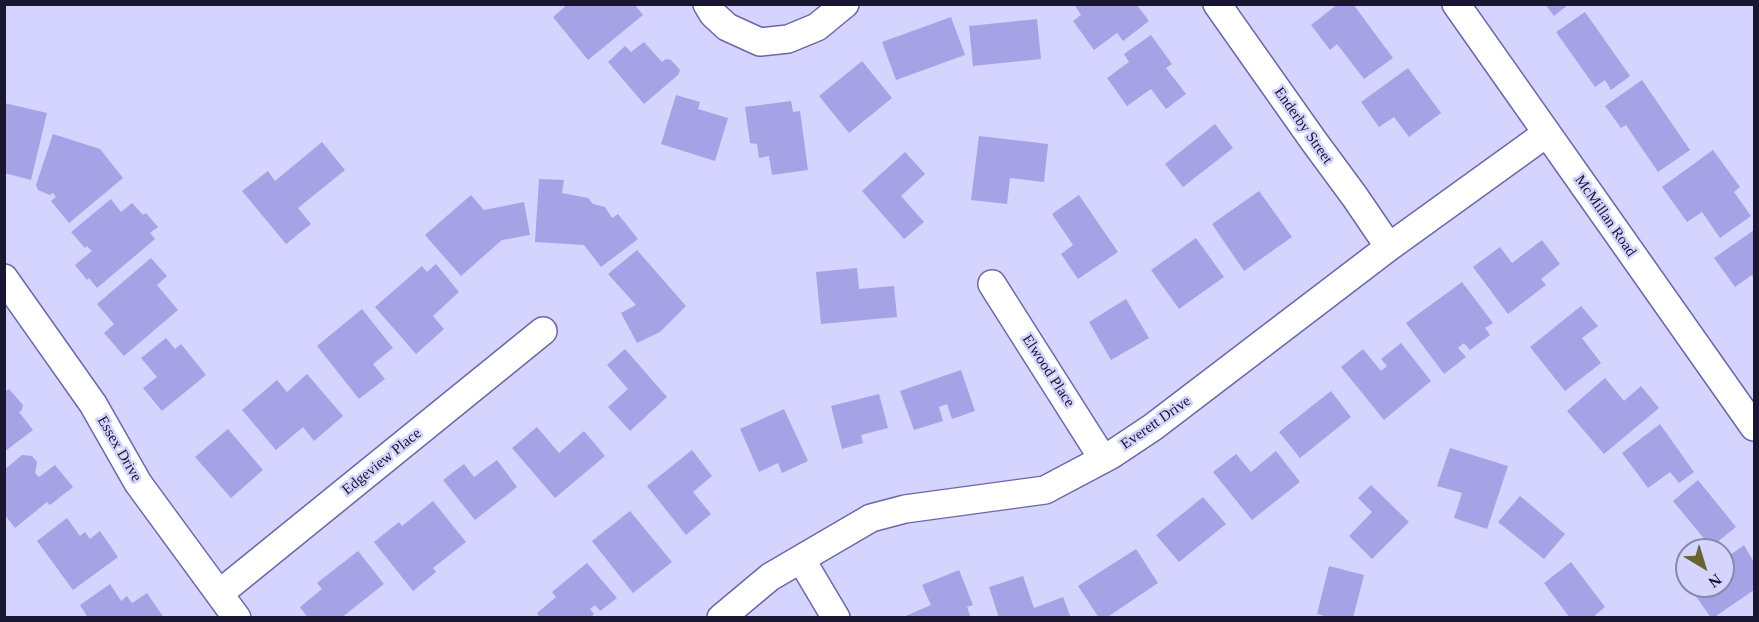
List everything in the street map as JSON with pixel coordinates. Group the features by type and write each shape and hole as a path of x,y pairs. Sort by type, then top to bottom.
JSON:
{"street":[{"path":"707,4 712,14 727,27 760,42 788,39 817,27 845,4"},
{"name":"Enderby Street","path":"1217,4 1389,247"},
{"name":"McMillan Road","path":"1456,4 1755,427"},
{"name":"Everett Drive","path":"721,618 770,577 871,518 905,509 1045,490 1103,459 1182,406 1389,247 1547,133"},
{"name":"Essex Drive","path":"4,278 93,404 138,483 237,618"},
{"name":"Elwood Place","path":"992,284 1103,459"},
{"name":"Edgeview Place","path":"220,593 543,331"},
{"path":"801,559 836,618"}],"building":[{"path":"568,4 634,4 643,15 588,60 553,17"},
{"path":"1074,4 1136,4 1149,21 1123,41 1117,33 1094,50 1073,21 1081,15"},
{"path":"1338,4 1353,4 1393,58 1364,79 1337,44 1330,50 1311,25"},
{"path":"1545,4 1569,4 1554,16"},
{"path":"1585,12 1630,76 1611,90 1605,80 1595,87 1556,32"},
{"path":"951,17 965,55 896,80 882,42"},
{"path":"1037,19 1041,59 973,66 969,26"},
{"path":"1151,35 1172,64 1166,68 1186,94 1166,109 1151,89 1127,106 1107,78 1129,62 1124,54"},
{"path":"644,42 662,62 666,59 671,60 680,70 678,75 644,104 608,62 625,46 631,52"},
{"path":"862,61 892,98 849,133 819,96"},
{"path":"1408,68 1441,113 1409,137 1394,117 1379,127 1361,102"},
{"path":"1642,80 1690,150 1658,172 1626,125 1621,128 1605,106"},
{"path":"676,95 700,102 698,109 728,118 715,161 661,144"},
{"path":"791,101 793,112 800,111 808,170 772,175 769,156 759,158 757,144 750,143 745,107"},
{"path":"4,103 47,113 31,180 4,173"},
{"path":"1215,124 1233,148 1183,187 1165,164"},
{"path":"53,134 100,149 123,178 69,223 51,201 56,197 53,193 50,195 38,190 36,185"},
{"path":"979,136 1048,144 1044,182 1010,178 1007,204 971,200"},
{"path":"322,142 345,170 298,208 311,224 286,244 242,191 268,171 275,181"},
{"path":"1713,150 1740,187 1734,192 1751,216 1720,238 1702,212 1687,222 1662,187"},
{"path":"905,152 925,174 901,196 924,222 904,239 862,191"},
{"path":"539,179 564,180 562,193 588,198 593,204 605,207 612,218 618,214 638,239 601,267 584,245 535,242"},
{"path":"1259,191 1292,237 1244,271 1212,224"},
{"path":"471,195 484,210 524,202 530,235 502,240 461,276 425,235"},
{"path":"1079,195 1118,252 1078,279 1061,254 1073,245 1052,214"},
{"path":"111,199 121,212 132,203 143,215 146,213 158,227 150,233 155,239 97,288 75,265 92,251 87,246 85,248 71,232"},
{"path":"1754,230 1754,279 1752,275 1735,287 1714,258"},
{"path":"1196,238 1224,277 1179,309 1151,270"},
{"path":"1542,240 1560,264 1541,279 1546,285 1508,314 1473,267 1500,247 1512,263"},
{"path":"637,250 686,306 660,332 637,343 621,313 636,305 608,274"},
{"path":"151,258 167,276 157,285 178,310 124,356 104,333 114,324 97,304"},
{"path":"436,264 459,292 433,316 444,329 416,354 375,307 422,266 427,272"},
{"path":"857,268 859,289 894,286 897,317 821,324 816,272"},
{"path":"1462,282 1493,323 1485,328 1490,335 1470,350 1464,343 1458,348 1466,357 1444,374 1406,323"},
{"path":"1126,299 1149,338 1111,360 1089,322"},
{"path":"1581,306 1598,326 1582,338 1601,363 1565,391 1530,347"},
{"path":"362,309 393,348 373,364 385,379 359,399 317,346"},
{"path":"166,338 175,349 181,344 206,375 162,411 143,388 157,377 141,358"},
{"path":"1401,343 1431,381 1384,420 1341,367 1363,349 1381,371 1387,366 1381,359"},
{"path":"625,349 667,397 630,431 608,407 628,389 607,365"},
{"path":"961,370 975,411 952,419 947,404 939,407 943,421 914,430 900,391"},
{"path":"307,374 343,416 314,441 303,427 276,450 242,410 277,380 287,392"},
{"path":"1605,378 1624,401 1641,386 1659,408 1604,454 1567,411"},
{"path":"9,389 23,405 19,412 33,430 4,452 4,392"},
{"path":"1331,391 1351,417 1300,458 1279,432"},
{"path":"879,394 888,428 861,435 863,443 842,449 831,406"},
{"path":"784,409 808,461 782,473 778,463 759,472 740,429"},
{"path":"1660,424 1694,472 1679,483 1670,472 1648,488 1622,453"},
{"path":"537,427 559,453 584,431 605,456 555,498 512,448"},
{"path":"228,429 263,470 231,498 195,457"},
{"path":"1450,448 1508,466 1487,529 1454,518 1462,493 1437,486"},
{"path":"692,450 712,476 693,492 711,514 686,535 647,486"},
{"path":"1276,451 1300,482 1252,520 1213,472 1236,454 1251,472"},
{"path":"22,455 32,456 37,462 35,473 39,477 55,465 73,487 50,505 47,502 15,528 4,514 4,470"},
{"path":"497,460 517,487 475,520 443,480 464,464 474,477"},
{"path":"1698,480 1736,527 1722,538 1704,538 1673,501"},
{"path":"1371,485 1409,522 1372,559 1349,536 1372,512 1358,498"},
{"path":"1520,496 1565,534 1544,559 1498,522"},
{"path":"1203,497 1226,524 1179,562 1156,535"},
{"path":"433,501 466,542 433,568 436,572 413,591 374,542 399,522 402,526"},
{"path":"630,511 672,562 633,593 592,541"},
{"path":"67,518 80,536 85,532 90,539 100,531 118,557 73,590 37,541"},
{"path":"1744,545 1754,562 1754,590 1711,618 1697,598 1735,598 1735,551"},
{"path":"1136,549 1158,583 1106,618 1099,618 1078,586"},
{"path":"358,551 384,584 341,618 308,618 300,607 322,589 317,583"},
{"path":"1571,562 1605,607 1592,618 1570,618 1544,583"},
{"path":"587,563 617,598 600,611 595,605 590,609 594,614 590,618 540,618 537,613 556,597 552,592"},
{"path":"1329,566 1364,575 1353,618 1332,618 1317,614"},
{"path":"959,570 973,605 967,607 971,618 901,618 931,605 922,585"},
{"path":"1023,576 1034,608 1063,597 1071,618 999,618 989,587"},
{"path":"110,584 121,601 127,596 132,603 147,593 164,618 88,618 80,605"}]}
